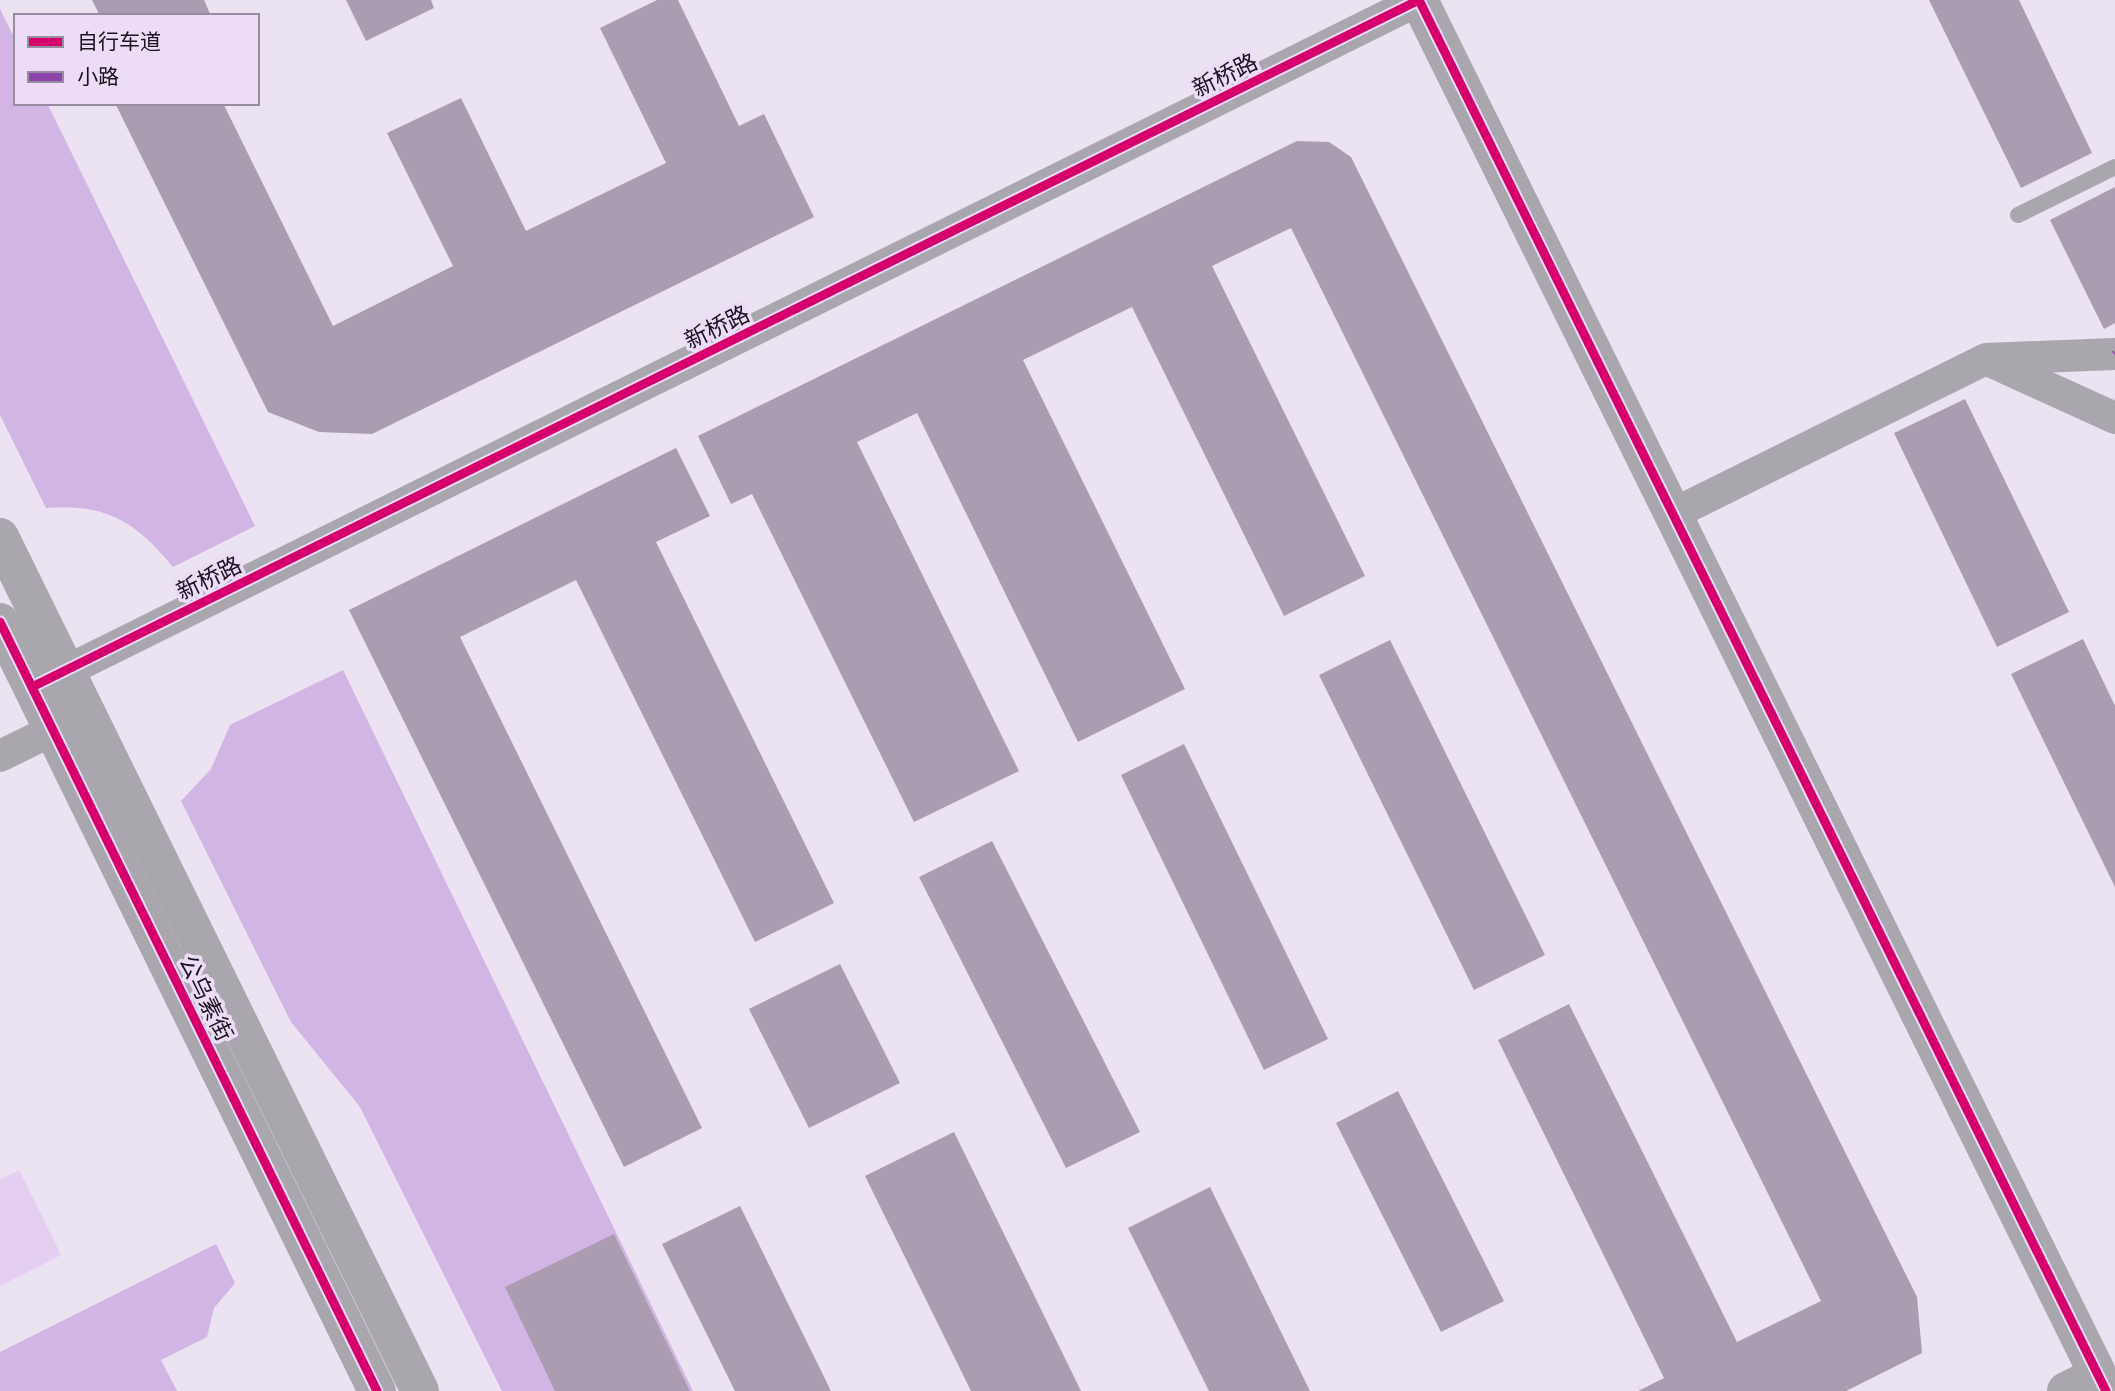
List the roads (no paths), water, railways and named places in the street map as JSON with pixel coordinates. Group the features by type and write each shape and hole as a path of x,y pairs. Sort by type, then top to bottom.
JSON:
{"main road":[{"name":"公乌素街","path":"0,537 420,1391"},
{"name":"公乌素街","path":"0,622 377,1391"}],"street":[{"path":"1419,0 2098,1372"},
{"name":"新桥路","path":"32,687 1419,0"},
{"path":"1673,514 1986,359 2114,354"},
{"path":"1986,359 2115,418"},
{"path":"0,756 53,730"}],"lane":[{"path":"2018,215 2115,167"}]}
